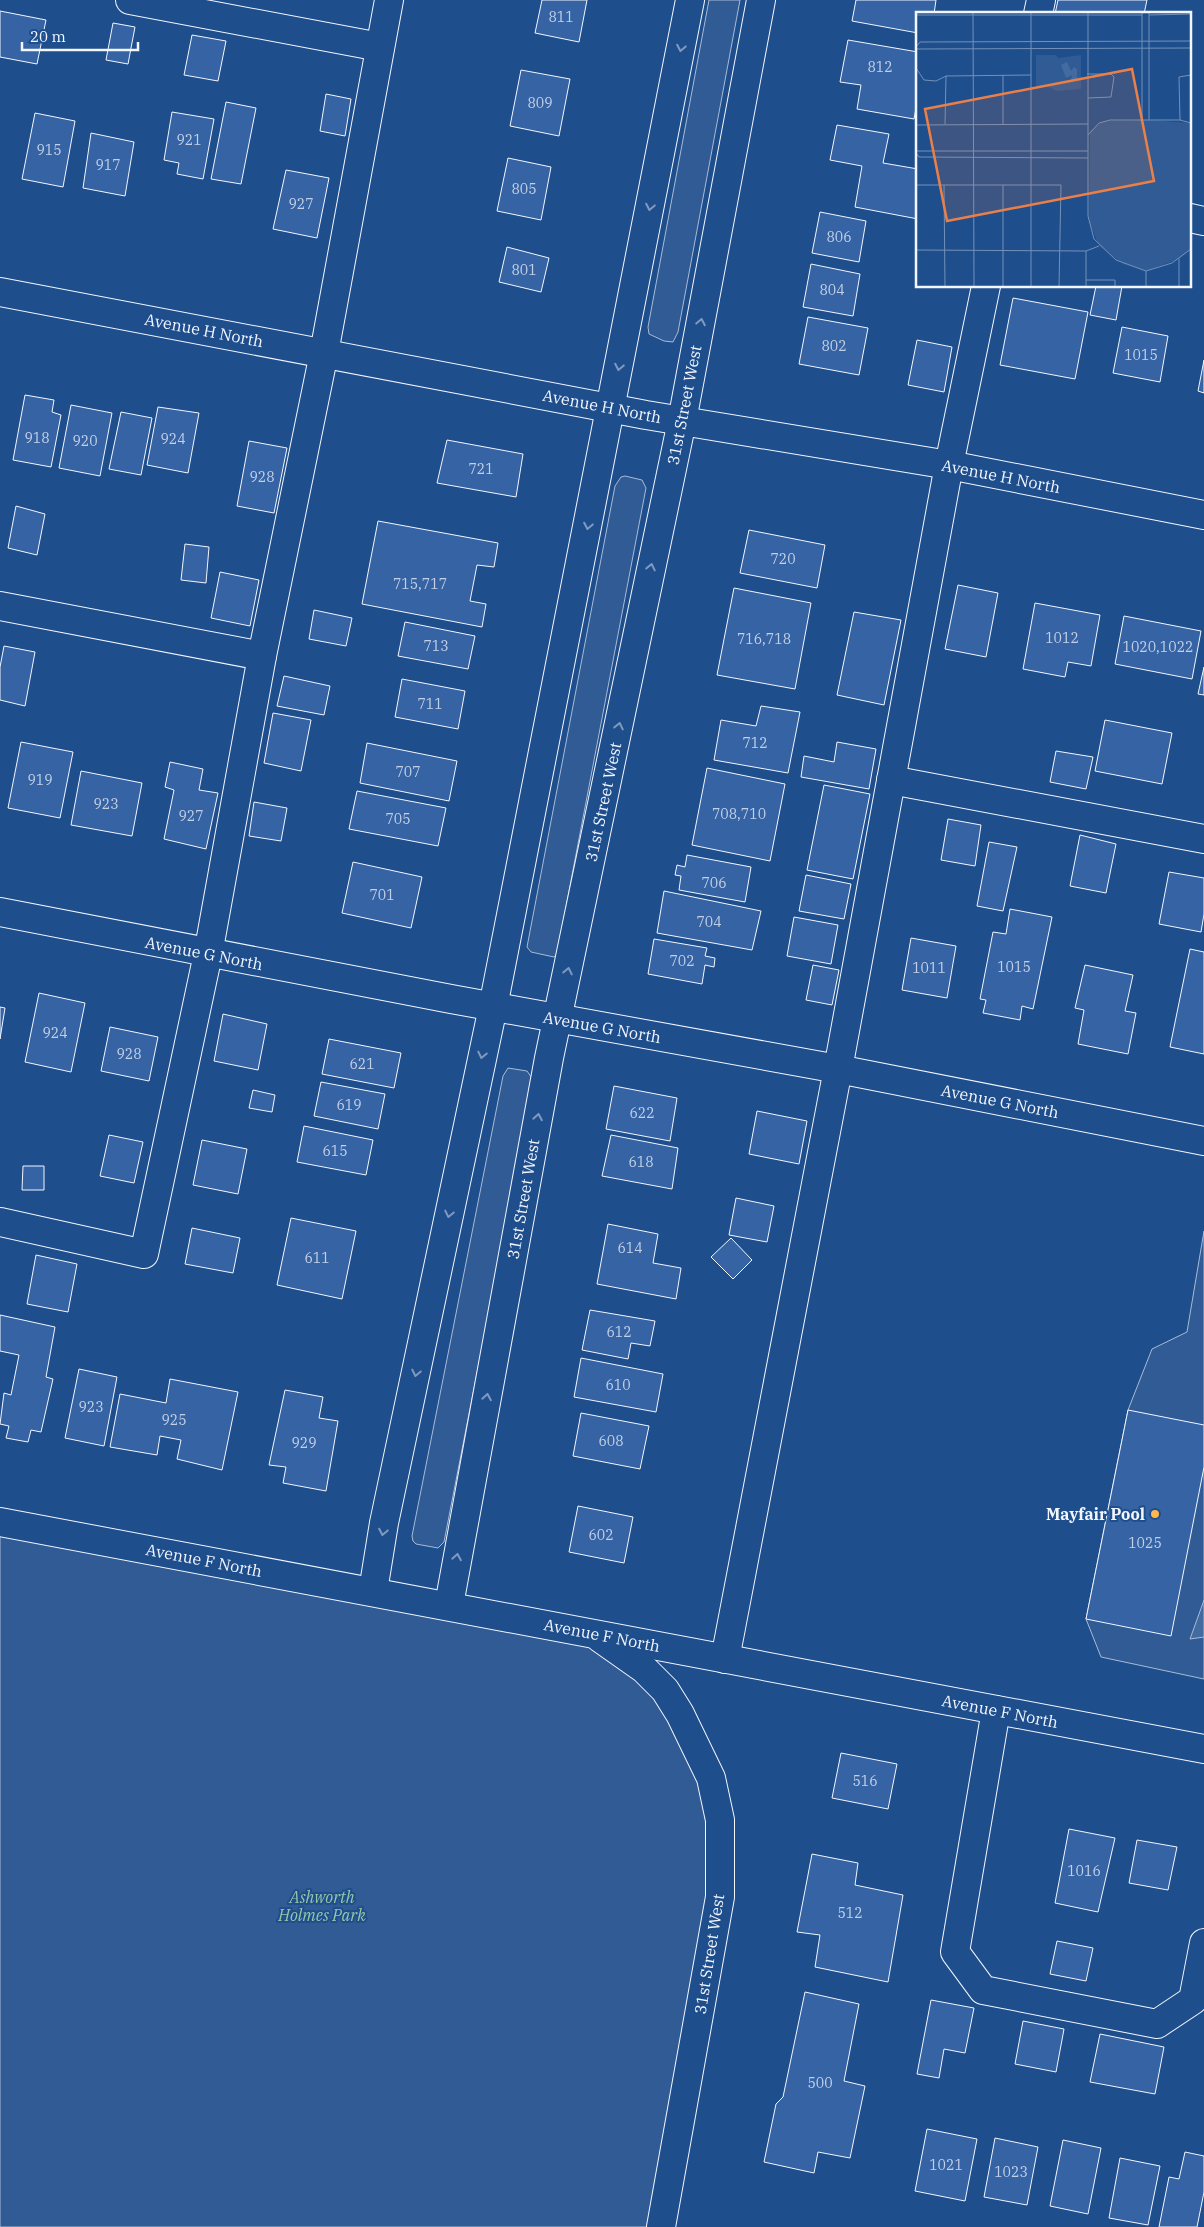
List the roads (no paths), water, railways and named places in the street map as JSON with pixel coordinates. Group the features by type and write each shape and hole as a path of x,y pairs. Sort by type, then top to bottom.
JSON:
{"street":[{"path":"130,0 380,47"},
{"path":"0,1222 144,1254 208,954 262,656 324,353 389,0"},
{"path":"372,1591 384,1523 492,1007 690,0"},
{"name":"31st Street West","path":"449,1605 547,1068 682,421 761,0"},
{"path":"724,1659 838,1069 949,465 986,288"},
{"name":"Avenue H North","path":"0,292 611,408 949,465 1204,515"},
{"path":"0,606 262,656"},
{"path":"891,780 1204,839"},
{"name":"Avenue G North","path":"0,912 208,954 838,1069 1204,1141"},
{"name":"Avenue F North","path":"0,1522 449,1605 724,1659 1204,1749"},
{"name":"31st Street West","path":"595,1634 644,1669 665,1690 680,1714 711,1778 720,1820 720,1897 661,2227"},
{"path":"996,1710 955,1952 983,1990 1157,2024 1193,2000 1204,1944"}],"place":[{"name":"Mayfair Pool","path":"1155,1514"}],"park label":[{"name":"Ashworth Holmes Park","path":"322,1906"}]}
